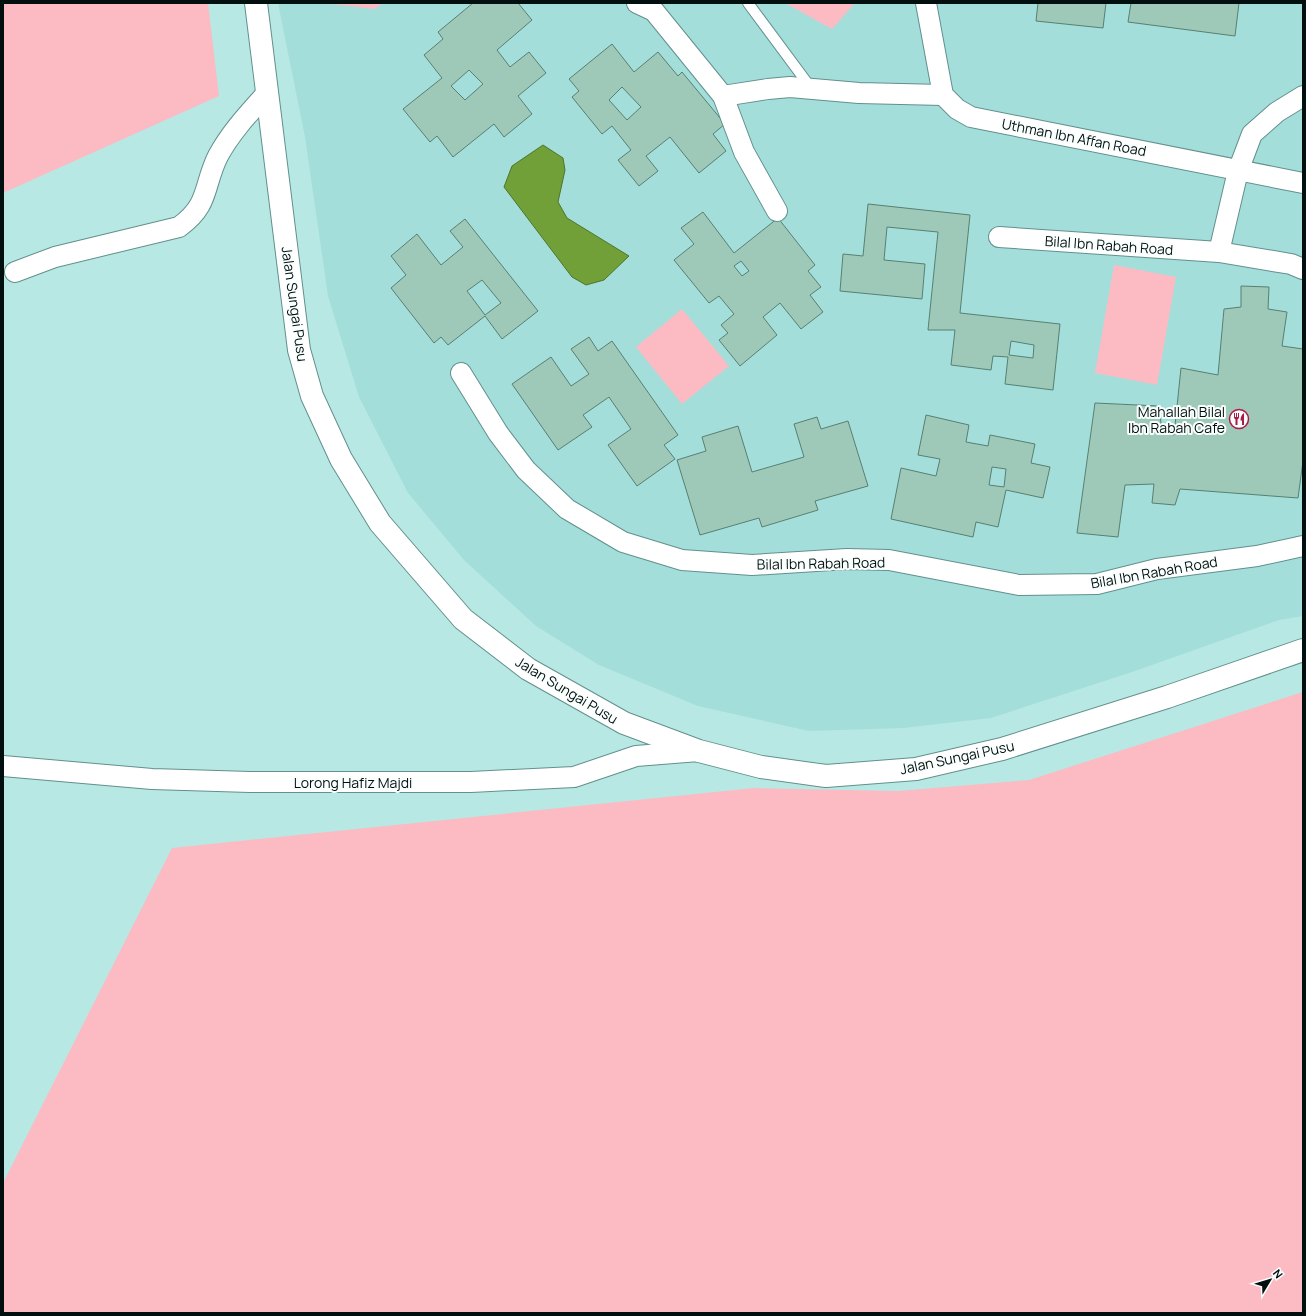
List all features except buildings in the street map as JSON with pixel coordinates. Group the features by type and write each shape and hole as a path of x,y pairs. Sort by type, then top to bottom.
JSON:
{"main road":[{"name":"Jalan Sungai Pusu","path":"256,3 299,350 312,396 341,459 380,523 462,619 528,669 624,723 699,751 761,768 826,776 916,769 1002,750 1167,697 1303,650"}],"street":[{"path":"637,3 654,11 723,96 744,152 777,211"},
{"path":"723,96 768,89 811,89 859,93 943,95 926,3"},
{"path":"16,272 55,257 179,227 192,217 202,202 218,157 235,129 267,93"},
{"name":"Uthman Ibn Affan Road","path":"943,95 957,109 971,117 1303,184"},
{"path":"1219,252 1238,171 1252,134 1277,112 1303,96"},
{"name":"Bilal Ibn Rabah Road","path":"999,237 1219,252 1292,264 1303,269"},
{"name":"Bilal Ibn Rabah Road","path":"461,373 498,433 526,470 567,509 623,542 682,560 752,564 847,559 889,560 1019,585 1097,584 1157,569 1257,556 1303,546"},
{"name":"Lorong Hafiz Majdi","path":"3,766 167,779 250,782 471,782 574,777 636,756 699,751"}],"lane":[{"path":"748,3 811,89"}],"shaded area":[{"path":"3,3 208,3 219,96 3,193"},
{"path":"278,3 1303,3 1303,616 1279,620 1132,672 991,718 903,728 809,731 698,706 599,665 536,626 464,560 408,493 359,397 328,296 305,137"},
{"path":"322,3 383,3 375,9"},
{"path":"785,3 855,3 832,29"},
{"path":"543,145 563,158 565,170 558,202 567,218 629,256 604,280 586,285 572,277 504,187 512,166"},
{"path":"1114,265 1176,277 1157,385 1095,373"},
{"path":"682,309 729,366 682,404 636,347"},
{"path":"1303,692 1302,1313 3,1313 3,1183 172,848 754,788 898,791 1029,780"}],"place":[{"name":"Mahallah Bilal Ibn Rabah Cafe","path":"1239,419"}]}
